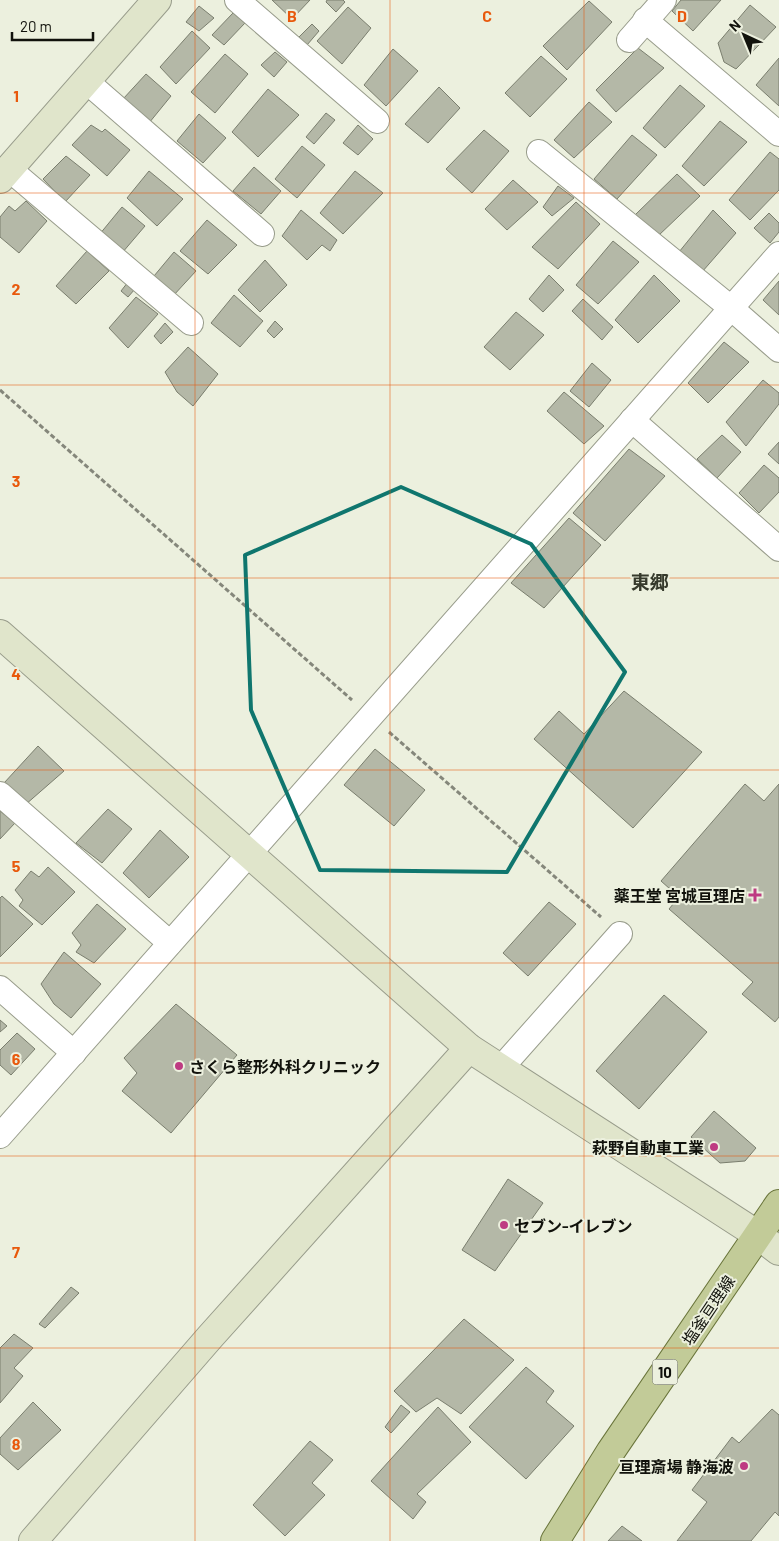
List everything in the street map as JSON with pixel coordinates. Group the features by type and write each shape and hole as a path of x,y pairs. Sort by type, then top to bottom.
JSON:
{"main road":[{"name":"塩釜亘理線","path":"555,1541 611,1450 769,1243 779,1204"}],"street":[{"path":"157,0 5,174 191,323"},
{"path":"237,0 377,121"},
{"path":"629,40 664,0"},
{"path":"646,20 779,134"},
{"path":"86,81 262,234"},
{"path":"538,152 731,308 779,350"},
{"path":"0,1136 779,254"},
{"path":"632,420 779,549"},
{"path":"0,634 248,855 470,1048 769,1243"},
{"path":"0,794 170,943"},
{"path":"501,1068 620,934"},
{"path":"0,988 74,1053"},
{"path":"33,1541 210,1337 470,1048"}],"path":[{"path":"0,390 620,934"}],"highlighted area":[{"path":"401,487 531,544 625,672 507,872 320,870 251,710 245,555"}],"building":[{"path":"272,0 310,0 292,19"},
{"path":"327,0 343,0 345,2 336,12 326,2"},
{"path":"681,0 721,0 693,31 672,11"},
{"path":"589,1 612,22 567,70 543,46"},
{"path":"750,5 776,27 736,69 724,62 718,43"},
{"path":"199,6 214,18 199,31 186,22"},
{"path":"348,7 371,28 342,64 317,41"},
{"path":"233,13 245,23 224,45 212,35"},
{"path":"312,24 319,31 307,45 299,37"},
{"path":"192,31 210,48 176,84 160,67"},
{"path":"638,48 664,68 616,112 596,90"},
{"path":"393,49 418,71 386,106 364,85"},
{"path":"275,52 287,62 274,77 261,65"},
{"path":"225,54 248,74 215,113 191,92"},
{"path":"541,56 567,79 530,117 505,93"},
{"path":"779,58 779,106 756,85"},
{"path":"146,74 171,96 149,123 123,99"},
{"path":"680,85 705,106 665,148 643,128"},
{"path":"439,87 460,108 428,143 405,124"},
{"path":"268,89 299,115 258,157 232,132"},
{"path":"589,102 612,122 574,158 554,140"},
{"path":"326,113 335,120 314,144 306,137"},
{"path":"199,114 226,138 203,163 177,141"},
{"path":"720,121 747,142 704,186 682,166"},
{"path":"91,125 102,132 105,129 130,150 107,176 72,145"},
{"path":"358,125 373,139 358,155 343,143"},
{"path":"484,130 509,151 472,193 446,169"},
{"path":"632,135 657,155 617,199 594,179"},
{"path":"302,146 325,165 297,198 275,179"},
{"path":"770,152 779,159 779,190 750,220 729,200"},
{"path":"66,156 90,175 65,202 43,179"},
{"path":"254,167 281,191 261,214 233,191"},
{"path":"149,171 183,199 157,226 127,198"},
{"path":"355,171 383,193 343,234 320,213"},
{"path":"677,174 700,196 658,236 635,215"},
{"path":"513,180 538,202 507,230 485,209"},
{"path":"558,186 574,198 552,216 543,207"},
{"path":"26,201 47,221 19,253 0,237 0,217 9,206 15,211"},
{"path":"576,202 600,224 558,269 532,247"},
{"path":"122,207 145,226 122,253 99,235"},
{"path":"301,210 337,240 330,251 322,245 307,260 282,236"},
{"path":"713,210 736,233 702,272 679,252"},
{"path":"769,213 779,223 779,232 770,243 754,228"},
{"path":"207,220 237,245 208,274 180,251"},
{"path":"613,241 639,262 598,304 576,285"},
{"path":"87,251 109,271 76,304 56,286"},
{"path":"174,252 196,271 173,296 154,276"},
{"path":"265,260 287,285 260,312 238,290"},
{"path":"549,275 564,290 543,312 529,299"},
{"path":"654,275 680,301 638,343 615,320"},
{"path":"779,281 779,315 763,300"},
{"path":"128,282 135,289 128,297 121,291"},
{"path":"234,295 263,321 240,347 211,323"},
{"path":"136,297 158,314 128,348 109,328"},
{"path":"583,299 613,327 602,340 572,311"},
{"path":"516,312 544,335 510,370 484,347"},
{"path":"275,321 283,329 274,338 267,331"},
{"path":"165,323 173,332 161,344 154,336"},
{"path":"724,342 749,362 708,403 688,383"},
{"path":"188,347 218,374 193,406 177,392 165,372"},
{"path":"592,363 611,380 589,407 570,391"},
{"path":"763,380 779,393 779,404 746,446 726,422"},
{"path":"564,392 604,426 584,444 547,411"},
{"path":"722,435 741,452 717,478 697,459"},
{"path":"779,442 779,464 768,454"},
{"path":"629,449 665,476 605,541 573,513"},
{"path":"764,465 779,478 779,492 759,513 739,493"},
{"path":"569,518 601,545 544,608 511,583"},
{"path":"624,691 702,752 633,828 534,739 559,711 584,734"},
{"path":"38,746 64,771 25,805 4,783"},
{"path":"375,749 425,790 394,826 344,785"},
{"path":"745,784 764,801 779,784 779,1017 775,1022 742,994 753,982 669,909 679,897 661,881"},
{"path":"108,809 132,829 102,863 76,843"},
{"path":"0,811 15,823 0,839"},
{"path":"160,830 189,857 149,898 123,873"},
{"path":"48,867 75,892 42,925 19,906 23,900 15,890 31,871 39,877"},
{"path":"2,896 33,924 0,957 0,898"},
{"path":"549,902 576,924 528,976 503,953"},
{"path":"97,904 126,929 94,963 76,952 81,945 72,933"},
{"path":"64,952 101,984 71,1018 54,1004 41,984"},
{"path":"664,995 707,1032 639,1109 596,1071"},
{"name":"さくら整形外科クリニック","path":"176,1004 237,1055 171,1133 122,1091 137,1073 124,1058"},
{"path":"0,1020 7,1026 0,1032"},
{"path":"17,1033 35,1049 11,1075 0,1065 0,1050"},
{"path":"714,1111 756,1148 745,1161 720,1163 691,1137"},
{"path":"508,1179 543,1203 495,1271 462,1250"},
{"path":"71,1287 79,1293 45,1328 39,1324"},
{"path":"464,1319 514,1360 461,1414 437,1398 416,1412 394,1391"},
{"path":"14,1334 33,1348 14,1368 23,1376 0,1403 0,1348"},
{"path":"526,1367 554,1391 546,1402 574,1426 526,1479 469,1427"},
{"path":"33,1402 61,1430 18,1470 0,1454 0,1438"},
{"path":"401,1405 410,1412 391,1433 385,1427"},
{"path":"438,1407 471,1442 417,1494 426,1502 413,1519 371,1481"},
{"name":"亘理斎場 静海波","path":"772,1409 779,1415 779,1516 775,1512 751,1541 677,1541 707,1502 692,1490 732,1437 739,1443"},
{"path":"310,1441 333,1460 312,1483 325,1495 285,1536 253,1505"},
{"path":"622,1526 642,1541 608,1541"}],"place":[{"name":"薬王堂 宮城亘理店","path":"755,895"},
{"name":"さくら整形外科クリニック","path":"179,1066"},
{"name":"萩野自動車工業","path":"714,1147"},
{"name":"セブン-イレブン","path":"504,1225"},
{"name":"亘理斎場 静海波","path":"744,1466"}],"district":[{"name":"東郷","path":"650,581"}]}
